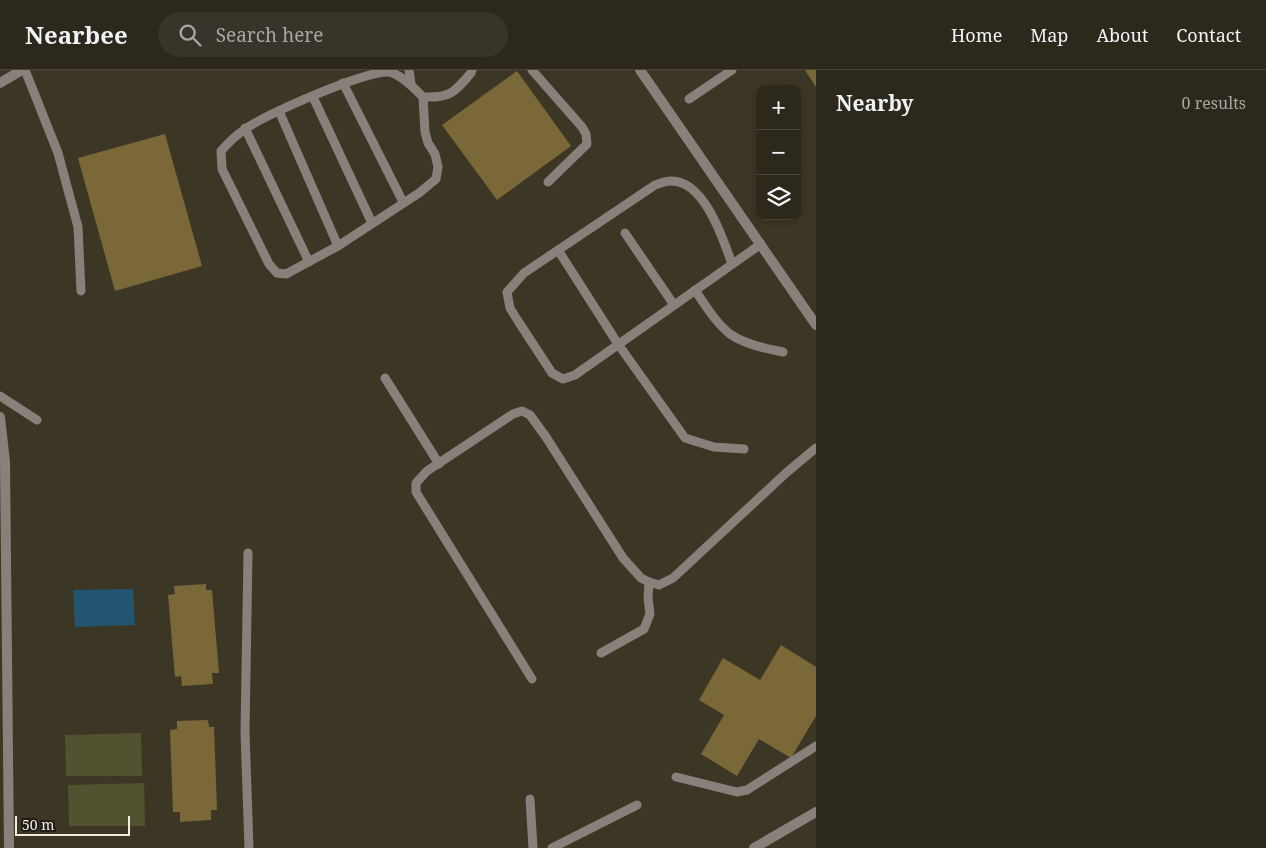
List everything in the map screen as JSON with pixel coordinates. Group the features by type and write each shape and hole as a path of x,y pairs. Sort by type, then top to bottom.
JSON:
{"street":[{"path":"0,83 23,70"},
{"path":"640,70 816,325"},
{"path":"0,418 5,462 10,848"},
{"path":"754,848 816,812"}],"lane":[{"path":"23,70 58,153 78,227 81,291"},
{"path":"409,70 412,84"},
{"path":"532,70 586,134 587,144 548,182"},
{"path":"712,70 718,79"},
{"path":"689,98 732,70"},
{"path":"423,97 440,98 456,92 474,71"},
{"path":"390,72 412,84 423,97 425,132 428,143 436,154 438,167 436,178 419,193 338,246 286,274 277,274 269,264 238,204 222,168 221,150 245,128 343,83 390,72"},
{"path":"343,83 403,202"},
{"path":"313,97 372,223"},
{"path":"279,111 338,246"},
{"path":"245,128 309,262"},
{"path":"732,264 715,218 708,207 692,190 683,184 670,181 655,185 524,273 507,292 510,308 518,321 552,373 563,379 575,375 761,244"},
{"path":"625,233 674,305"},
{"path":"558,250 618,344 685,438 714,447 744,449"},
{"path":"695,290 712,315 730,334 768,349 783,352"},
{"path":"384,378 439,464"},
{"path":"0,396 37,420"},
{"path":"532,680 416,492 416,483 428,471 513,414 522,411 530,415 546,436 623,558 641,578 659,585 673,578 786,473 816,448"},
{"path":"248,553 245,713 249,848"},
{"path":"601,653 644,629 650,614 649,582"},
{"path":"676,777 737,792 747,790 816,746"},
{"path":"530,800 533,848"},
{"path":"552,848 637,805"}],"green space":[{"path":"141,733 142,776 66,776 65,735"},
{"path":"144,783 145,826 69,826 68,785"}],"water":[{"path":"133,589 135,625 75,627 73,590"}],"building":[{"path":"805,70 816,70 816,87"},
{"path":"517,71 571,146 497,200 442,125"},
{"path":"165,134 202,266 115,291 78,158"},
{"path":"206,584 206,590 212,590 219,673 212,673 213,684 182,686 181,676 175,677 168,595 175,594 174,586"},
{"path":"781,645 816,667 816,716 791,758 759,739 737,776 701,754 724,715 699,700 723,658 760,680"},
{"path":"208,720 209,727 214,727 217,810 211,810 211,820 180,822 180,812 173,812 170,730 177,729 177,721"}]}
